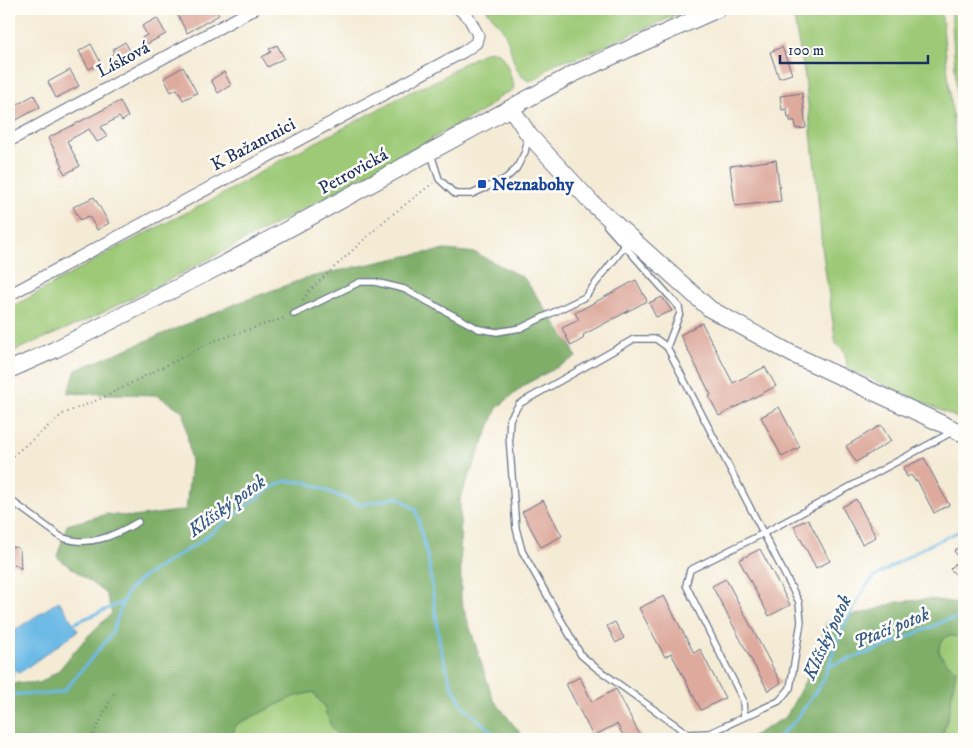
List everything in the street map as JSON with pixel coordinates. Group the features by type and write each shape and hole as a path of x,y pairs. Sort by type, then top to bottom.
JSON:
{"main road":[{"name":"Petrovická","path":"9,370 54,350 215,269 573,74 718,9"},
{"path":"511,108 528,135 592,203 710,309 792,354 960,432"}],"street":[{"name":"Lísková","path":"9,141 254,9"},
{"name":"K Bažantnici","path":"9,295 464,52 476,43 478,35 469,18 459,9"}],"lane":[{"path":"430,152 439,179 456,194 472,194 505,179 516,169 525,152 528,135"},
{"path":"592,203 624,246 679,307 680,312 667,347"},
{"path":"294,314 360,282 375,282 404,289 479,329 497,332 521,328 585,297 624,246"},
{"path":"634,339 656,339 667,347 764,532 799,602 801,622 790,688 779,701 710,733 688,734 595,667 581,654 522,550 516,528 509,436 510,418 520,404 634,339"},
{"path":"744,717 743,700 686,585 690,570 960,432"},
{"path":"9,499 61,536 70,540 86,542 110,537 138,522"}],"path":[{"path":"9,459 63,414 102,398 214,341 294,314 309,291 384,221 439,179"},
{"path":"91,739 115,691"}],"green space":[{"path":"486,9 690,9 575,59 558,62 530,81 524,78 516,68 503,31"},
{"path":"792,9 941,9 964,222 964,421 847,368 844,351 836,344 822,247 805,77"},
{"path":"951,9 964,9 964,197"},
{"path":"494,51 500,54 507,65 514,87 512,91 503,94 484,110 321,200 192,268 92,318 9,353 9,309 111,251 221,195 283,159 408,93 442,78 462,64 486,52"},
{"path":"445,250 476,253 524,278 571,346 576,357 526,384 497,408 460,499 461,600 493,699 525,739 340,739 330,724 324,706 313,692 293,697 237,724 231,737 232,739 9,739 9,683 40,683 58,671 86,638 112,613 106,594 57,557 67,525 107,514 134,517 186,510 191,462 184,412 157,395 68,393 76,370 235,304 306,278 406,256"},
{"path":"929,599 964,604 964,637 947,636 939,646 943,659 956,670 948,716 941,739 747,739 786,717 814,664 827,622 875,610 897,602"},
{"path":"947,636 964,637 964,739 941,739 948,716 956,670 943,659 939,650 942,641"},
{"path":"313,692 324,706 330,724 340,739 232,739 231,737 237,724 293,697"}],"water":[{"path":"59,601 78,631 19,673 9,657 9,634"}],"building":[{"path":"183,9 215,9 219,15 187,33 176,12"},
{"path":"157,18 166,34 145,45 141,38 147,35 142,26"},
{"path":"125,42 133,56 115,66 109,56 115,53 113,49"},
{"path":"91,44 101,63 89,69 79,51"},
{"path":"277,45 284,58 268,67 262,57 271,52 269,49"},
{"path":"782,47 792,74 779,78 770,52"},
{"path":"183,67 197,93 183,100 177,89 171,92 164,78"},
{"path":"70,70 79,86 56,98 48,82"},
{"path":"224,72 231,85 218,93 211,80"},
{"path":"802,93 806,128 796,129 795,121 790,121 790,117 788,118 787,109 782,110 780,96"},
{"path":"34,95 40,107 9,124 9,109"},
{"path":"120,101 128,117 122,121 119,117 101,127 107,137 97,142 89,129 67,141 80,166 65,174 61,167 63,166 48,138"},
{"path":"776,160 781,201 735,206 730,166"},
{"path":"94,197 109,223 97,230 89,216 80,220 73,207"},
{"path":"636,280 647,301 583,335 584,338 571,346 562,328 579,320 575,313"},
{"path":"662,297 672,311 656,317 649,303"},
{"path":"702,323 733,383 765,367 776,386 719,416 709,396 711,395 680,335"},
{"path":"779,407 800,447 782,457 761,417"},
{"path":"881,425 891,441 856,462 846,446"},
{"path":"924,458 949,505 934,513 917,480 915,481 911,475 907,477 903,468"},
{"path":"856,499 876,537 862,544 842,507"},
{"path":"543,500 562,536 541,547 522,512"},
{"path":"808,519 830,561 816,568 794,526"},
{"path":"964,543 964,564 954,551"},
{"path":"9,547 16,547 20,550 21,569 15,564 10,565"},
{"path":"760,549 790,605 769,616 739,560"},
{"path":"958,561 964,568 964,575 960,579 950,569"},
{"path":"726,579 781,683 768,691 712,586"},
{"path":"664,596 694,653 700,649 725,698 701,710 671,653 665,657 639,608"},
{"path":"615,622 624,638 616,643 607,626"},
{"path":"580,677 592,702 616,689 642,739 625,739 617,724 593,736 566,684"}],"waterway":[{"name":"Klíšský potok","path":"9,694 50,694 64,691 111,635 127,592 140,579 198,543 269,489 285,481 306,482 361,505 398,497 416,510 429,564 440,646 451,684 464,707 500,739"},
{"name":"Klíšský potok","path":"776,739 795,721 823,681 840,633 866,586 876,576 923,548 964,529"},
{"path":"70,625 123,602"},
{"name":"Ptačí potok","path":"829,666 882,648 947,620 964,617"},
{"path":"9,692 14,665 16,664"}],"place":[{"name":"Neznabohy","path":"482,184"}]}
